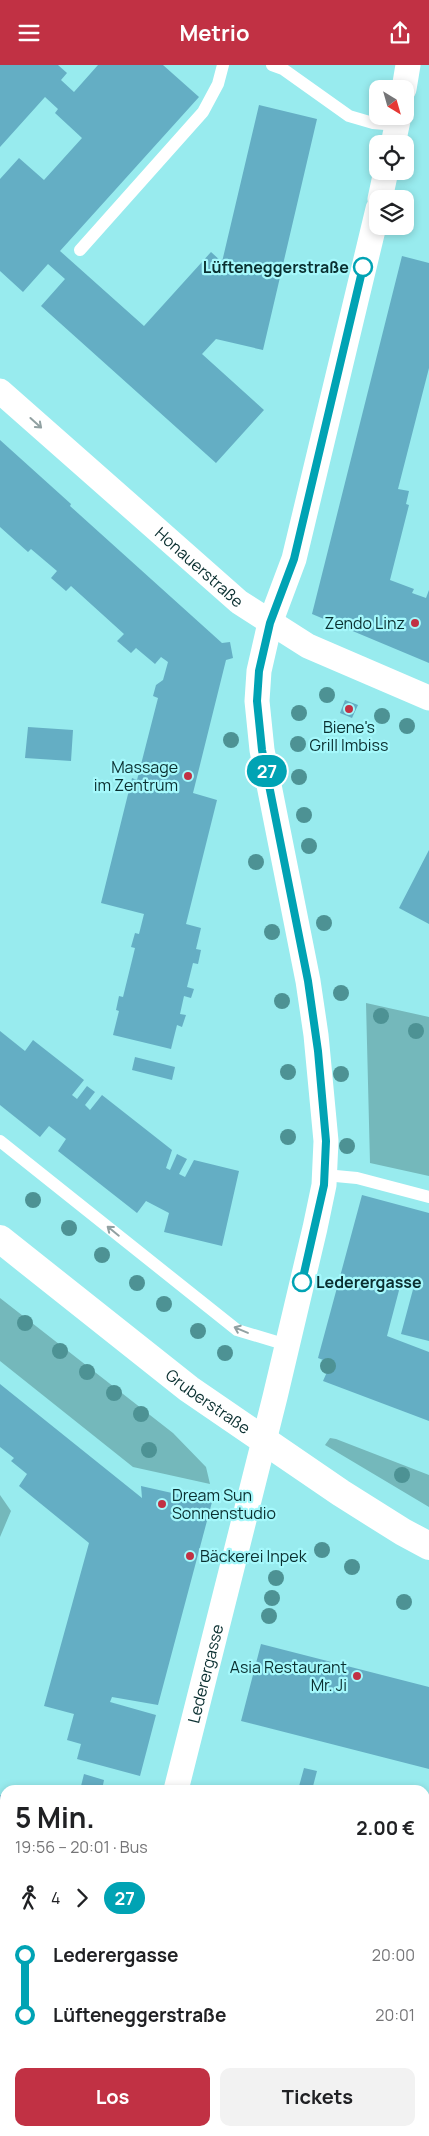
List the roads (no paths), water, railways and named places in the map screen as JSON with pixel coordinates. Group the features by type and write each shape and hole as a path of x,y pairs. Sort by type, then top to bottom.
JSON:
{"main road":[{"name":"Gruberstraße","path":"0,1239 189,1389 356,1503 429,1546"}],"street":[{"path":"406,80 408,65"},
{"name":"Lederergasse","path":"177,1785 287,1345 315,1228 324,1175 326,1141 316,1035 308,981 262,750 257,701 259,671 270,623 294,559 372,235"},
{"name":"Honauerstraße","path":"0,391 239,602 308,646 429,698"}],"lane":[{"path":"80,250 203,112 218,84 223,65"},
{"path":"272,65 283,69 349,116 396,128"},
{"path":"0,1141 237,1331 287,1345"},
{"path":"324,1175 357,1178 429,1197"}],"place":[{"name":"Lüfteneggerstraße","path":"363,267"},
{"name":"Zendo Linz","path":"415,623"},
{"name":"Biene's Grill Imbiss","path":"349,709"},
{"name":"Massage im Zentrum","path":"188,776"},
{"name":"Lederergasse","path":"302,1282"},
{"name":"Dream Sun Sonnenstudio","path":"162,1504"},
{"name":"Bäckerei Inpek","path":"190,1556"},
{"name":"Asia Restaurant Mr. Ji","path":"357,1676"}]}
